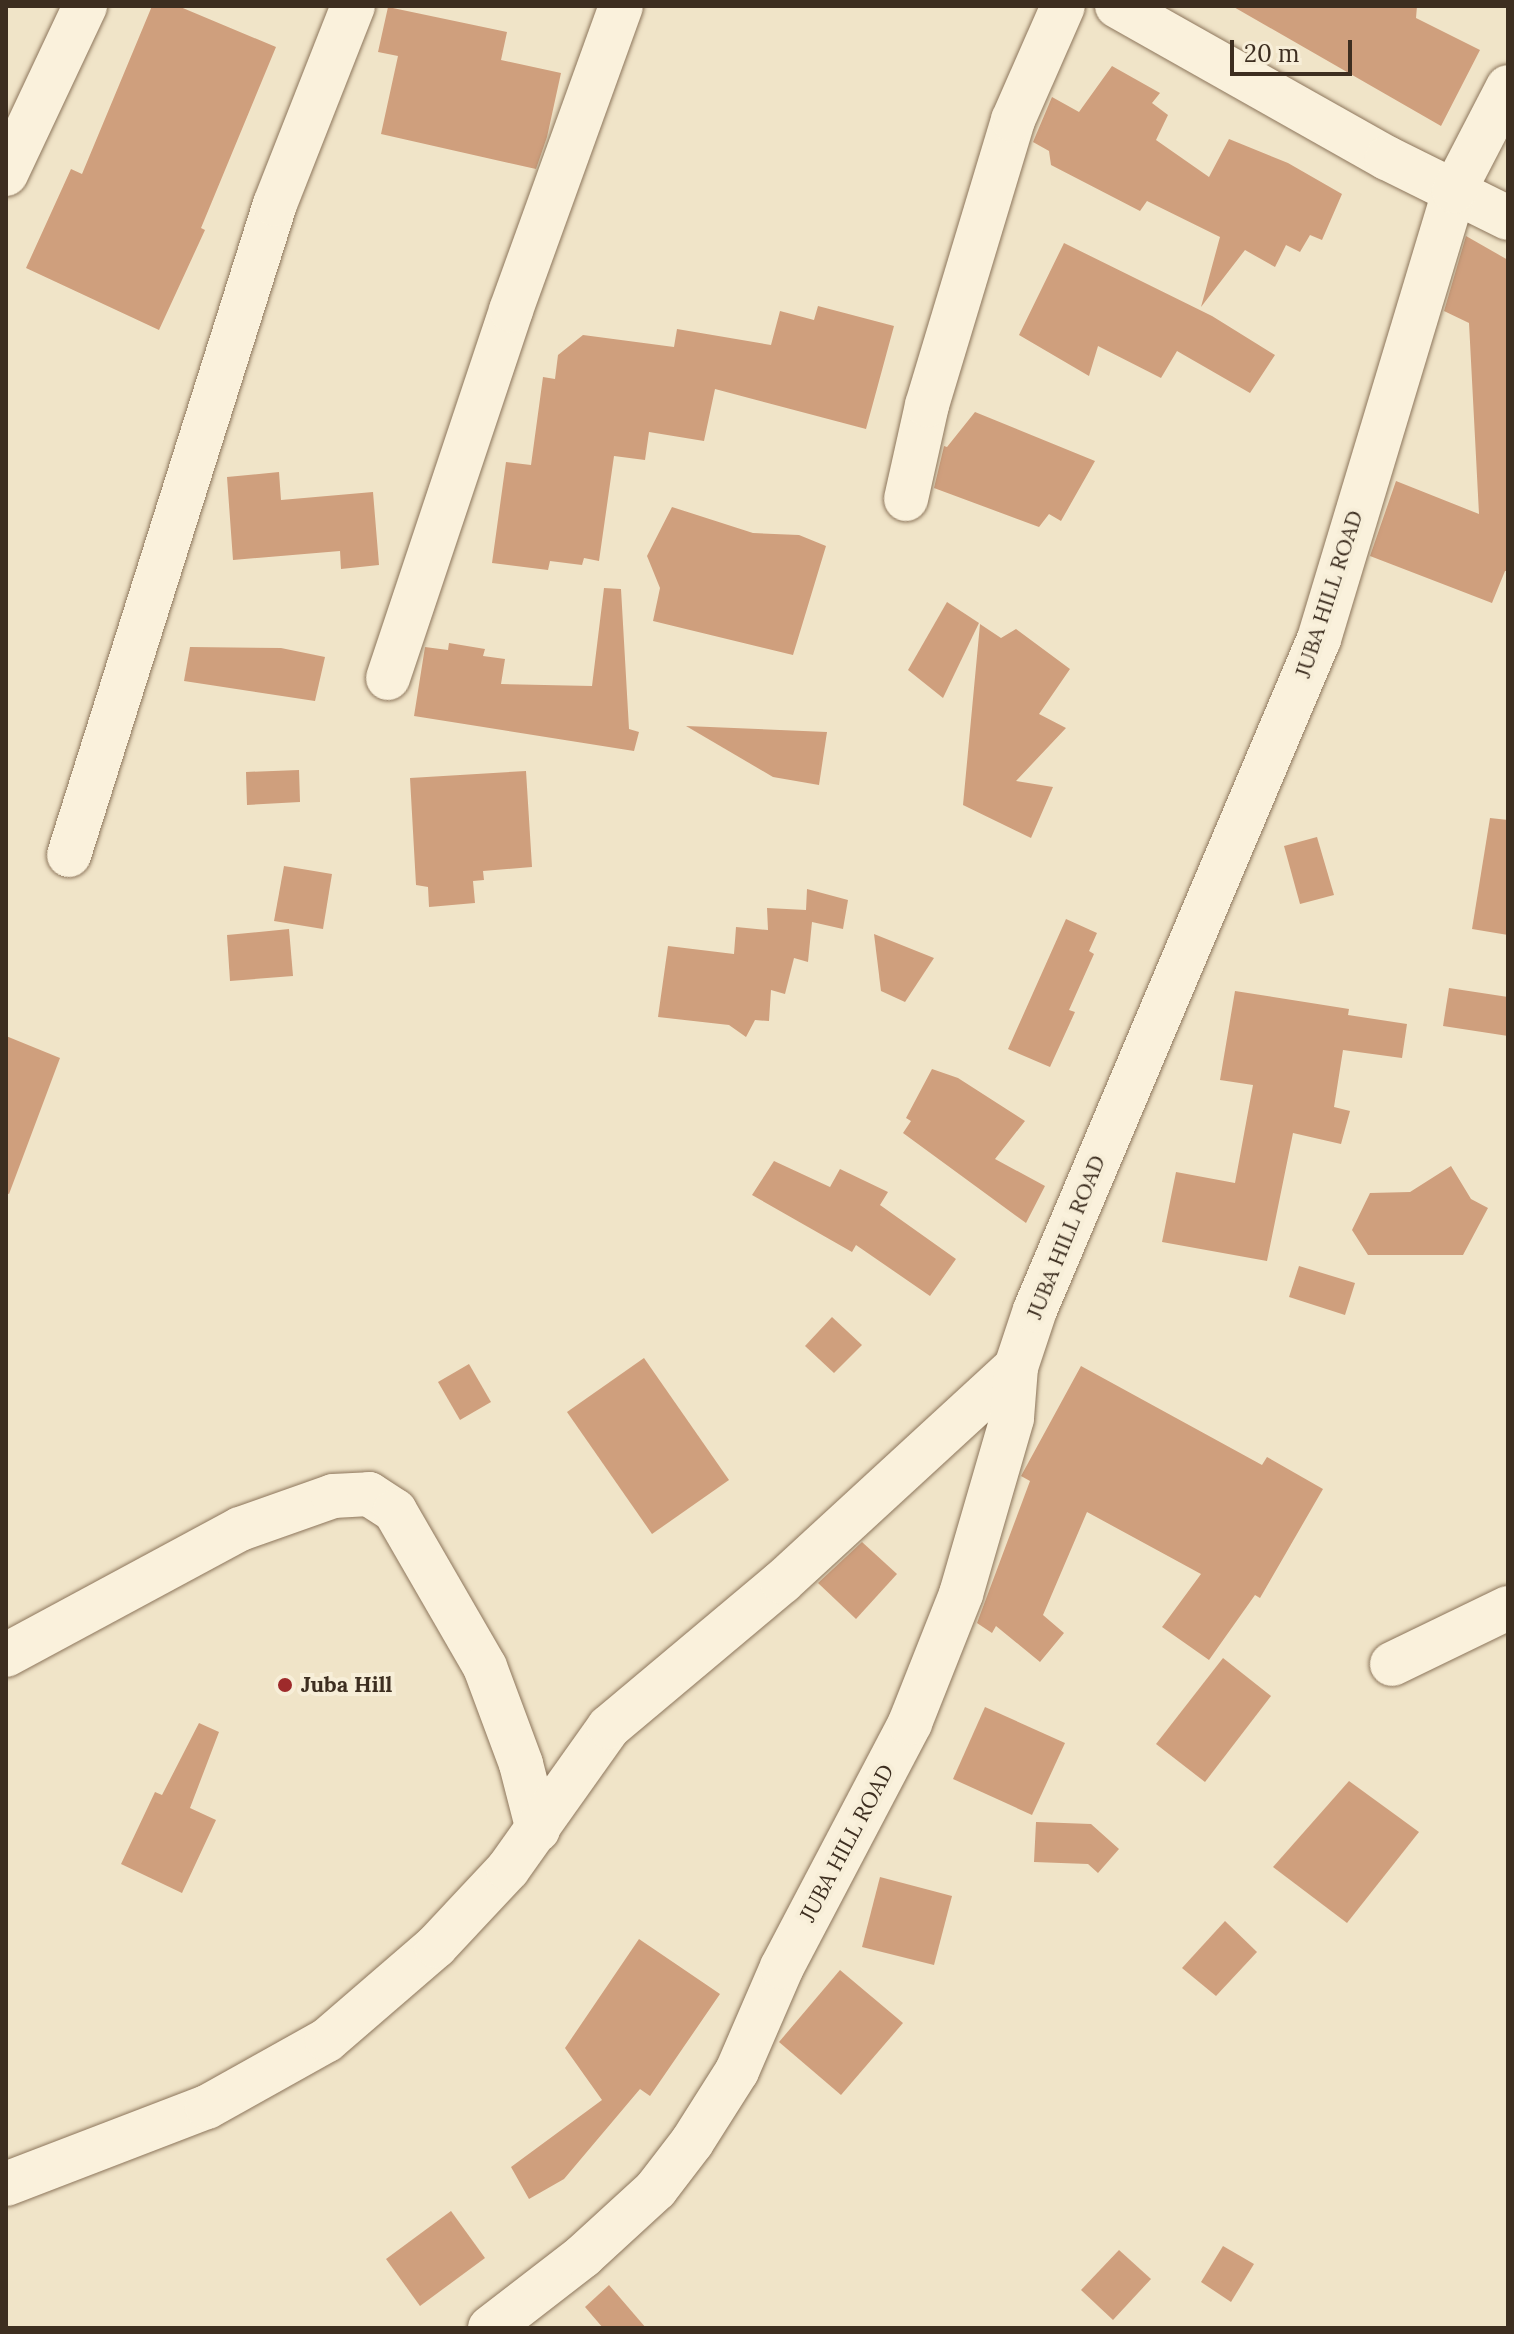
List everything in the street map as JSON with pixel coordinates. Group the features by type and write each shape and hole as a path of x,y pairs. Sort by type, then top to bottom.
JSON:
{"street":[{"path":"6,174 85,6"},
{"path":"69,855 275,204 353,6"},
{"path":"388,678 511,310 621,6"},
{"path":"906,499 927,405 1013,120 1063,6"},
{"path":"1117,6 1387,158 1508,218"},
{"name":"JUBA HILL ROAD","path":"501,2320 583,2256 656,2189 692,2142 737,2071 782,1967 910,1723 956,1609 1012,1418 1016,1367 1035,1310 1319,639 1454,191 1508,87"},
{"path":"6,2184 207,2107 327,2040 436,1946 508,1869 609,1727 782,1582 1016,1367"},
{"path":"6,1655 240,1529 333,1496 369,1494 395,1511 485,1667 521,1764 538,1830"},
{"path":"1392,1664 1508,1608"}],"building":[{"path":"152,6 178,6 276,47 201,228 205,230 159,330 26,268 71,169 82,174"},
{"path":"1232,6 1417,6 1416,18 1480,50 1441,126"},
{"path":"388,7 507,32 501,60 561,73 547,137 536,169 381,134 398,56 378,52"},
{"path":"1112,66 1160,93 1152,103 1168,115 1156,140 1209,177 1229,139 1288,163 1342,194 1322,240 1310,235 1300,252 1286,245 1275,267 1245,250 1201,307 1220,237 1147,201 1140,211 1051,165 1049,151 1033,142 1052,97 1079,112"},
{"path":"1466,236 1508,260 1508,571 1505,571 1492,603 1370,556 1396,481 1479,514 1469,323 1444,311"},
{"path":"1064,243 1212,316 1275,355 1250,393 1177,351 1161,378 1098,346 1089,376 1019,335"},
{"path":"818,306 894,326 866,429 715,389 704,441 649,432 645,460 614,456 599,561 584,558 582,565 550,561 548,570 492,563 506,462 531,465 543,377 555,379 558,355 583,335 674,347 677,329 771,345 780,311 814,320"},
{"path":"975,412 1095,461 1061,521 1049,514 1039,527 934,488 944,446 947,447"},
{"path":"279,472 281,500 373,492 379,565 341,569 340,551 233,560 227,477"},
{"path":"672,507 753,533 799,535 826,546 793,655 653,621 660,588 647,556"},
{"path":"604,588 621,589 629,729 639,732 634,751 414,716 425,647 448,650 449,643 485,649 483,656 505,659 501,684 592,686"},
{"path":"947,602 979,623 943,698 908,670"},
{"path":"980,624 1001,638 1016,629 1070,669 1039,714 1066,728 1016,781 1053,787 1031,838 963,805"},
{"path":"190,647 281,648 325,657 315,701 184,681"},
{"path":"686,726 827,732 819,785 773,777"},
{"path":"299,770 300,802 247,805 246,772"},
{"path":"526,771 532,867 483,871 484,880 473,881 475,903 429,907 428,887 416,885 410,778"},
{"path":"1490,818 1508,820 1508,935 1472,929"},
{"path":"1317,837 1334,895 1300,904 1284,846"},
{"path":"284,866 332,874 323,929 274,921"},
{"path":"807,889 848,900 843,929 812,922 808,962 794,958 785,994 771,990 769,1021 755,1020 746,1037 729,1025 658,1017 668,946 734,954 736,927 768,930 767,908 806,910"},
{"path":"1066,919 1097,933 1089,951 1094,954 1069,1010 1075,1012 1050,1067 1008,1049"},
{"path":"289,929 293,976 230,981 227,935"},
{"path":"874,934 934,958 905,1002 881,991"},
{"path":"1449,988 1508,997 1508,1036 1443,1026"},
{"path":"1235,991 1349,1009 1348,1015 1407,1024 1402,1058 1343,1050 1334,1107 1350,1111 1341,1144 1293,1133 1267,1261 1162,1242 1176,1172 1235,1183 1253,1085 1220,1080"},
{"path":"6,1036 60,1058 9,1194 6,1193"},
{"path":"932,1069 958,1078 1025,1121 995,1159 1045,1186 1026,1223 903,1133 911,1121 906,1118"},
{"path":"774,1161 830,1187 840,1169 888,1192 880,1205 956,1259 930,1296 856,1245 852,1252 752,1195"},
{"path":"1451,1166 1471,1199 1488,1208 1463,1255 1368,1255 1352,1230 1370,1193 1410,1192"},
{"path":"1299,1266 1355,1283 1345,1315 1289,1297"},
{"path":"832,1317 862,1345 834,1373 805,1346"},
{"path":"644,1358 729,1480 652,1534 567,1412"},
{"path":"469,1364 491,1402 460,1420 438,1382"},
{"path":"1081,1366 1262,1465 1267,1457 1323,1489 1260,1598 1255,1595 1209,1660 1162,1627 1201,1574 1087,1512 1043,1615 1064,1633 1040,1662 996,1626 992,1633 977,1623 1030,1481 1021,1476"},
{"path":"862,1542 897,1574 856,1619 818,1583"},
{"path":"1223,1658 1271,1696 1205,1782 1156,1744"},
{"path":"985,1707 1065,1743 1032,1815 953,1779"},
{"path":"199,1723 219,1732 190,1808 216,1820 182,1893 121,1864 155,1792 162,1795"},
{"path":"1349,1781 1419,1832 1347,1923 1273,1867"},
{"path":"1036,1822 1091,1824 1119,1849 1098,1873 1088,1864 1034,1862"},
{"path":"880,1877 952,1896 934,1965 862,1947"},
{"path":"1225,1921 1257,1952 1216,1996 1182,1968"},
{"path":"639,1939 720,1994 650,2096 640,2089 564,2179 529,2199 511,2167 602,2100 565,2048"},
{"path":"840,1970 903,2023 841,2095 779,2042"},
{"path":"451,2211 485,2258 420,2306 386,2259"},
{"path":"1223,2246 1254,2264 1231,2302 1201,2282"},
{"path":"1119,2250 1151,2279 1113,2320 1081,2290"},
{"path":"609,2285 646,2328 603,2328 585,2307"}],"place":[{"name":"Juba Hill","path":"285,1685"}]}
